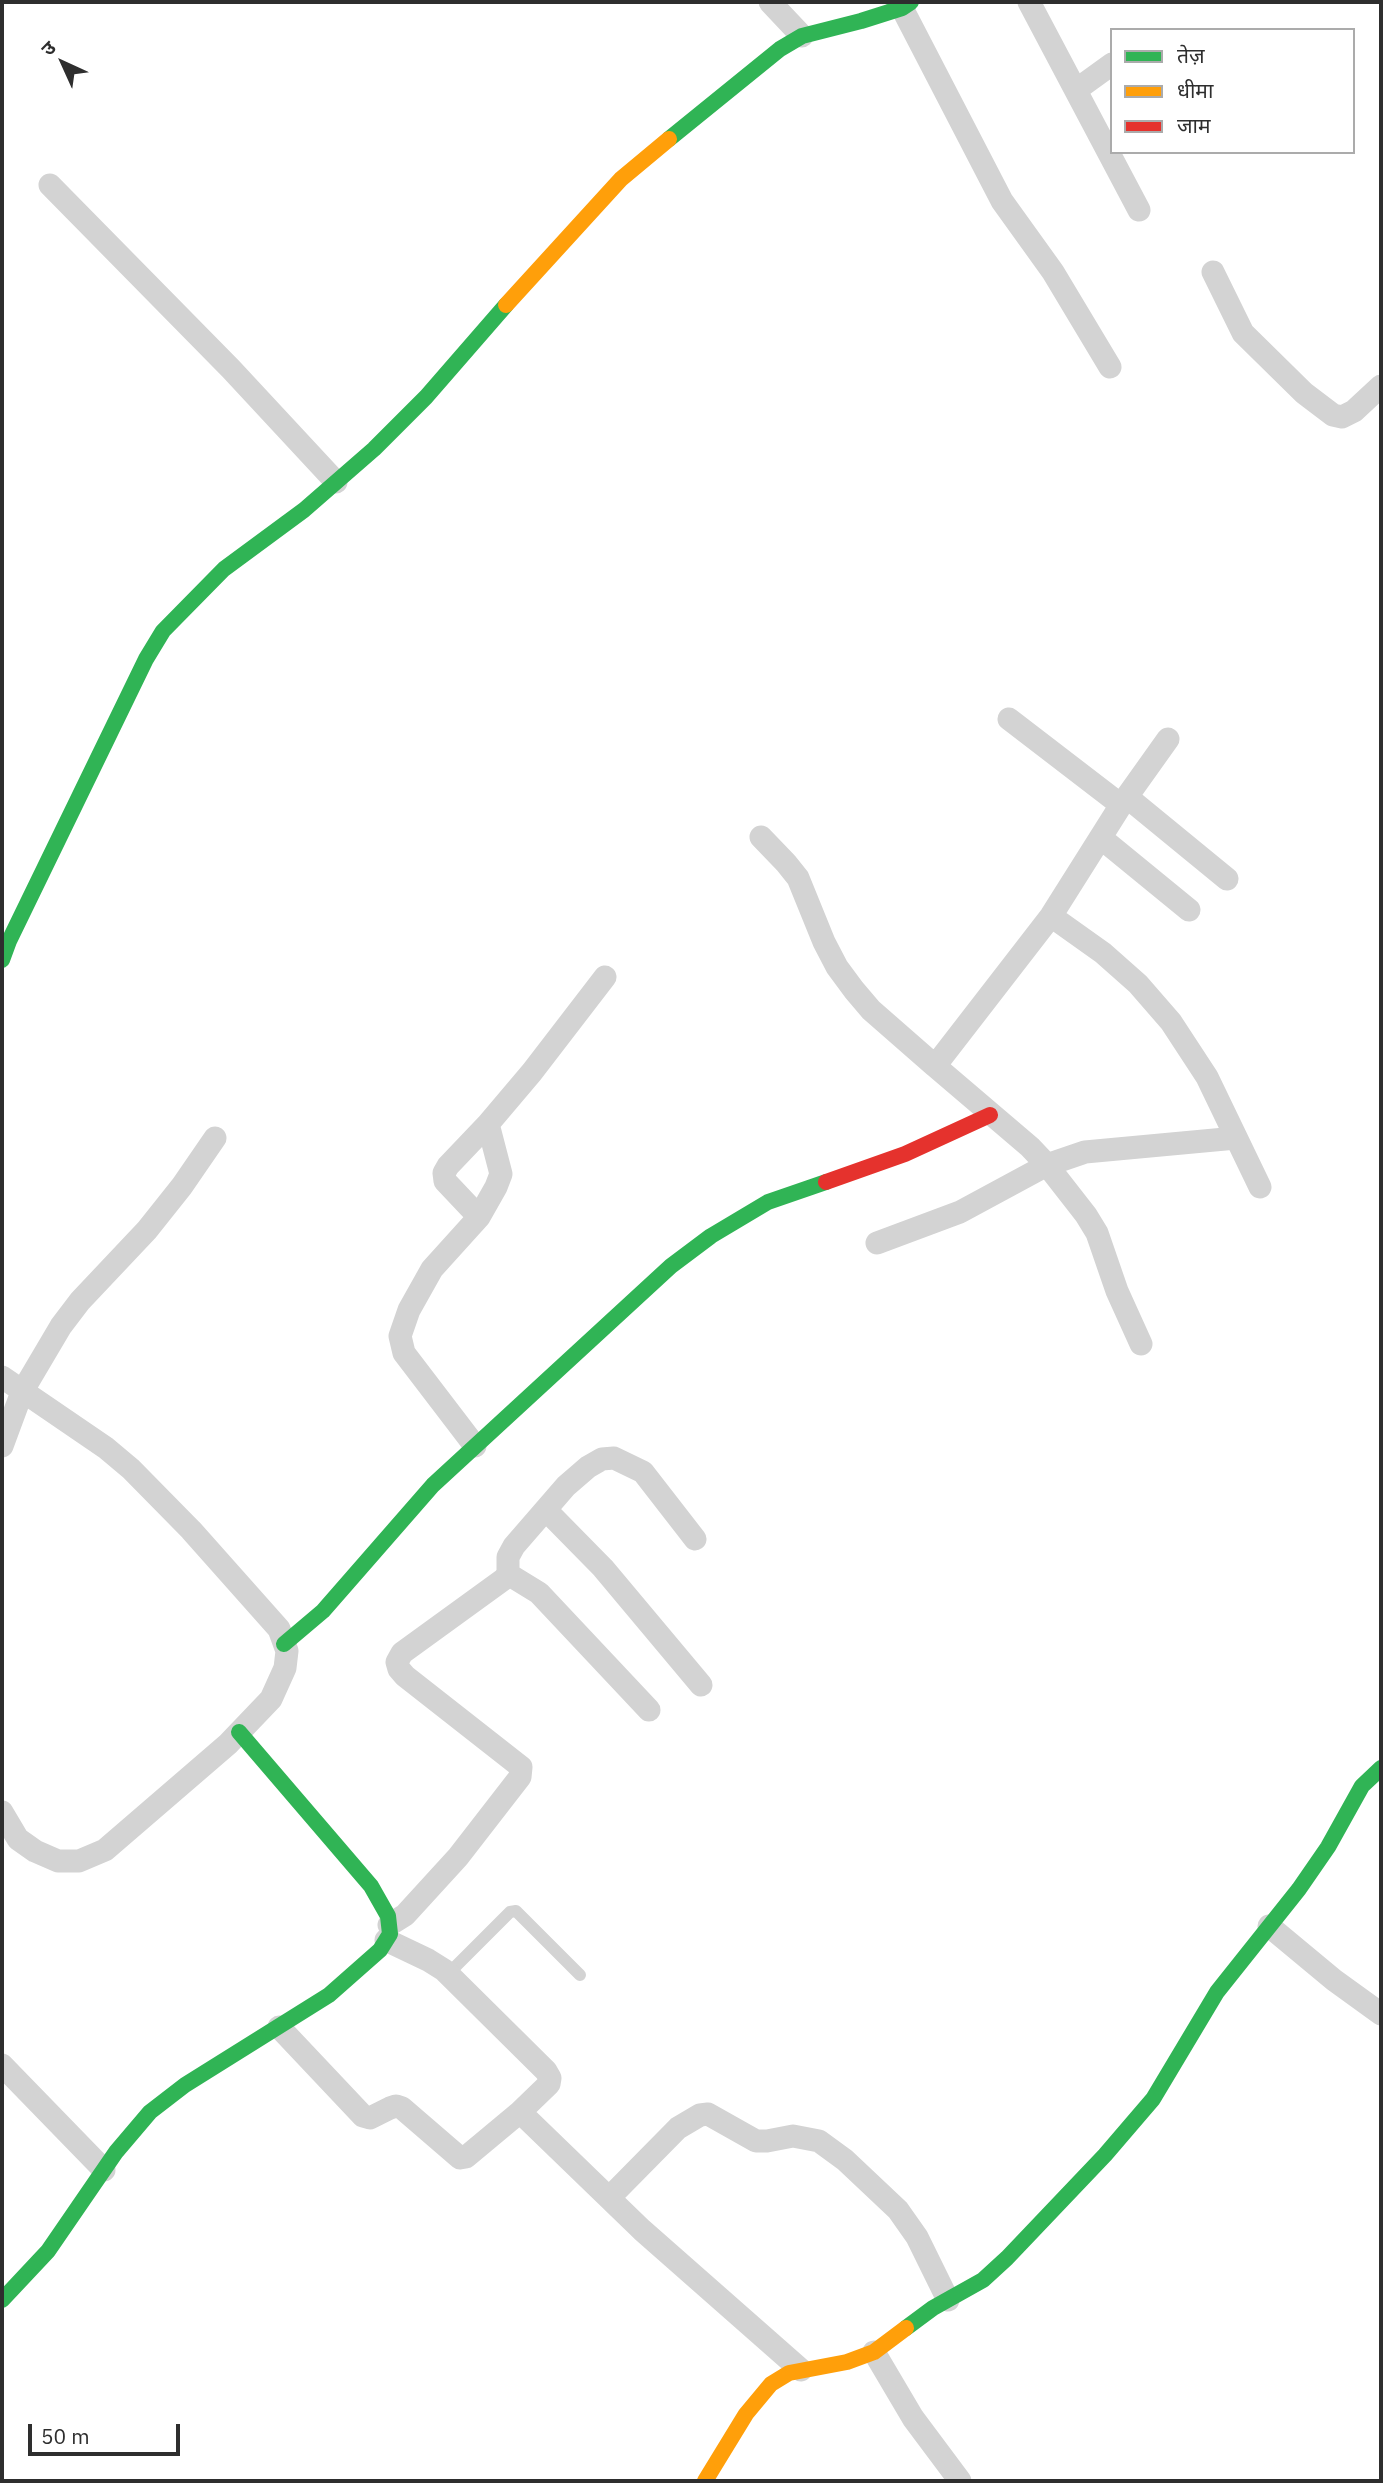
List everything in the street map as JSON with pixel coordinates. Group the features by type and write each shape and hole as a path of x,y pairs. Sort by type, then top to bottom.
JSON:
{"street":[{"path":"770,2 802,36"},
{"path":"1029,2 1139,210"},
{"path":"2,960 146,659 163,631 224,569 303,510 374,449 426,397 551,253 621,179 780,49 802,36 903,4 1002,201 1053,272 1110,367"},
{"path":"1076,90 1110,65"},
{"path":"50,185 231,369 336,482"},
{"path":"1213,272 1243,333 1304,393 1333,415 1342,417 1354,411 1381,386"},
{"path":"1009,719 1227,879"},
{"path":"936,1066 1051,916 1124,801 1168,739"},
{"path":"761,837 798,878 837,967 871,1010 1030,1147 1092,1224 1117,1291 1141,1344"},
{"path":"1101,838 1189,910"},
{"path":"1051,916 1103,953 1138,984 1171,1022 1207,1077 1260,1187"},
{"path":"480,1217 445,1181 444,1173 532,1072 605,977"},
{"path":"284,1644 323,1611 424,1495 671,1266 742,1216 768,1202 905,1154 990,1115"},
{"path":"475,1446 404,1353 400,1336 409,1310 432,1269 480,1217 501,1174 488,1124"},
{"path":"2,1446 22,1392 61,1326 80,1301 147,1230 215,1138"},
{"path":"877,1243 960,1212 1047,1165 1085,1152 1236,1138"},
{"path":"2,1377 106,1448 131,1469 191,1530 279,1629 287,1651 285,1668 271,1699 244,1738 105,1850 79,1861 58,1860 35,1851 18,1839 2,1812"},
{"path":"2,2300 48,2250 136,2126 185,2085 329,1995 380,1950 388,1933 458,1857 520,1777 521,1767 405,1676 397,1662 402,1653 504,1579 508,1574 508,1557 514,1546 566,1486 602,1458 614,1458 643,1472 695,1539"},
{"path":"546,1510 603,1568 701,1685"},
{"path":"508,1574 539,1593 649,1710"},
{"path":"244,1738 371,1885 388,1916 388,1933"},
{"path":"705,2481 759,2395 771,2384 789,2373 848,2361 874,2352 933,2308 983,2280 1105,2155 1153,2099 1217,1992 1299,1889 1328,1847 1362,1786 1381,1768"},
{"path":"1269,1926 1334,1980 1381,2014"},
{"path":"279,2027 363,2116 370,2118 396,2106 402,2108 460,2158 467,2157 520,2112 549,2084 550,2078 528,2052 448,1974 388,1933"},
{"path":"2,2065 104,2170"},
{"path":"520,2112 609,2198 753,2330 801,2370"},
{"path":"609,2198 678,2128 700,2115 708,2114 756,2141 806,2137 819,2141 845,2160 898,2210 917,2237 948,2300"},
{"path":"874,2352 914,2418 960,2481"}],"lane":[{"path":"448,1974 510,1913 516,1911 580,1975"}],"traffic: fast":[{"path":"669,139 780,49 802,36 861,21 902,8 911,2"},
{"path":"2,960 146,659 163,631 224,569 304,510 374,449 426,397 506,305"},
{"path":"284,1644 323,1611 433,1485 671,1266 711,1236 768,1202 826,1182"},
{"path":"2,2300 48,2251 116,2152 150,2112 185,2085 329,1995 380,1950 390,1934 388,1916 371,1886 239,1732"},
{"path":"906,2328 933,2308 983,2280 1007,2258 1105,2155 1153,2099 1217,1992 1299,1889 1328,1847 1362,1786 1381,1768"}],"traffic: slow":[{"path":"506,305 621,179 669,139"},
{"path":"705,2481 746,2414 771,2384 789,2373 847,2362 874,2352 906,2328"}],"traffic: jam":[{"path":"826,1182 905,1154 990,1115"}]}
